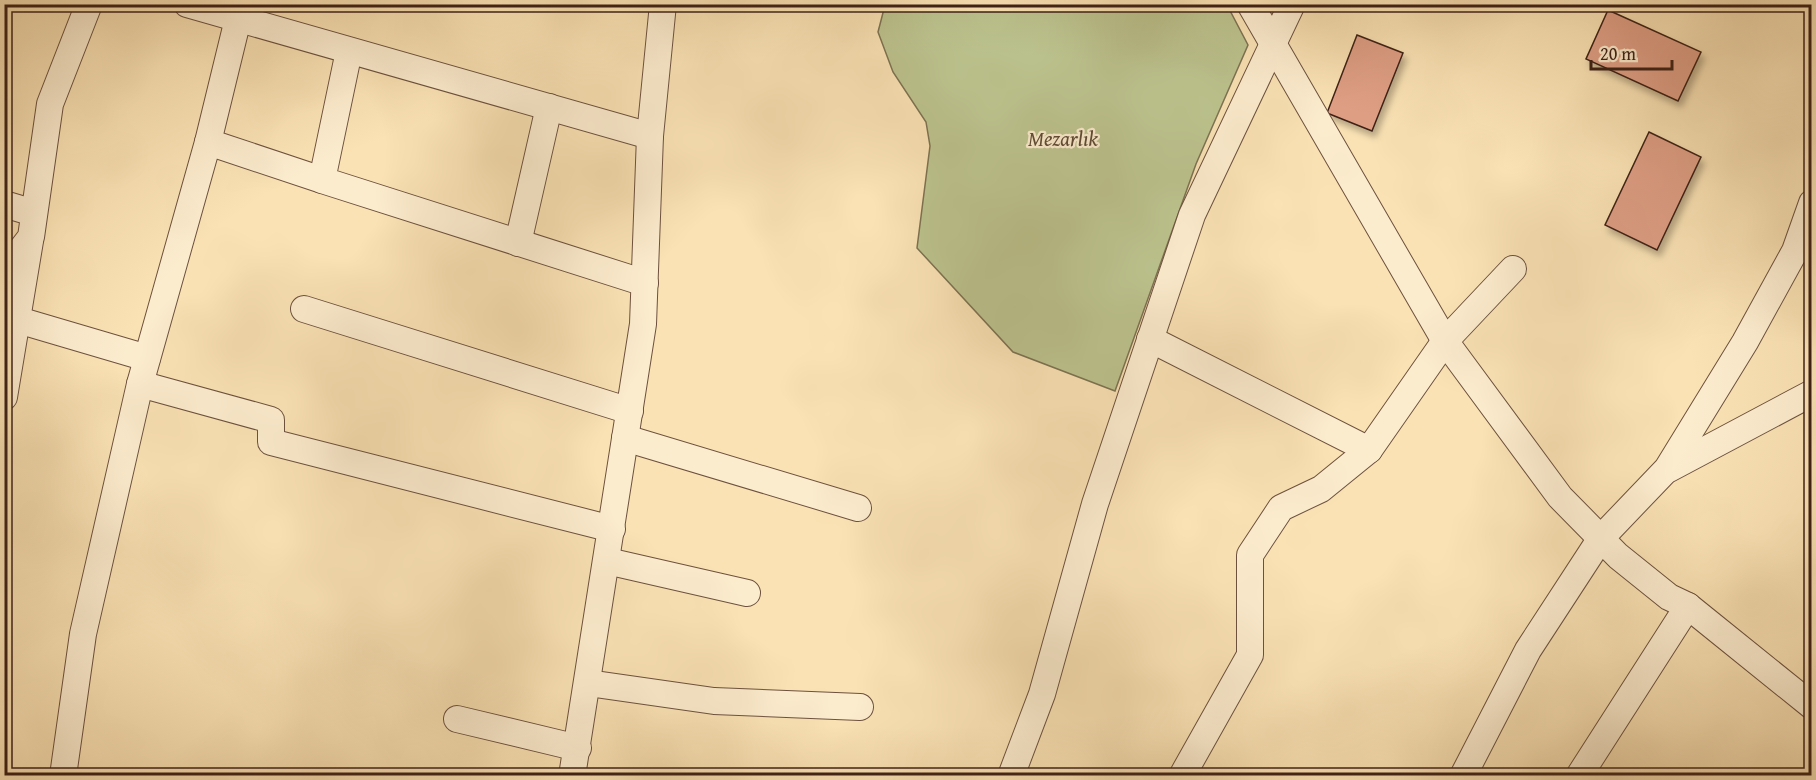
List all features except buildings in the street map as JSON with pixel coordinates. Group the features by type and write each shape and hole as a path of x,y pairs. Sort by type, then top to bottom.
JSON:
{"street":[{"path":"4,397 18,320 50,105 89,4"},
{"path":"187,4 650,136"},
{"path":"572,776 579,748 643,324 650,136 663,4"},
{"path":"1250,4 1446,341 1560,497 1618,556 1669,597 1688,606 1812,706"},
{"path":"1011,776 1042,694 1095,504 1192,215 1292,4"},
{"path":"63,776 83,634 140,384 208,142 238,19"},
{"path":"322,180 349,51"},
{"path":"518,243 549,107"},
{"path":"208,142 645,284"},
{"path":"1463,776 1528,650 1600,538 1667,469 1745,342 1803,256 1812,202"},
{"path":"4,204 32,225"},
{"path":"4,272 32,225"},
{"path":"1182,776 1250,655 1250,555 1281,508 1322,489 1369,450 1446,341 1513,268"},
{"path":"304,309 630,411"},
{"path":"18,320 147,358"},
{"path":"1150,339 1369,450"},
{"path":"140,384 271,420 270,442 612,529"},
{"path":"1667,469 1812,393"},
{"path":"625,438 858,508"},
{"path":"607,561 747,593"},
{"path":"1579,776 1688,606"},
{"path":"588,684 714,701 860,707"},
{"path":"457,719 579,748"}],"green space":[{"name":"Mezarlık","path":"885,5 1227,5 1248,45 1196,164 1115,391 1013,352 917,248 930,146 926,122 893,72 878,32"}]}
